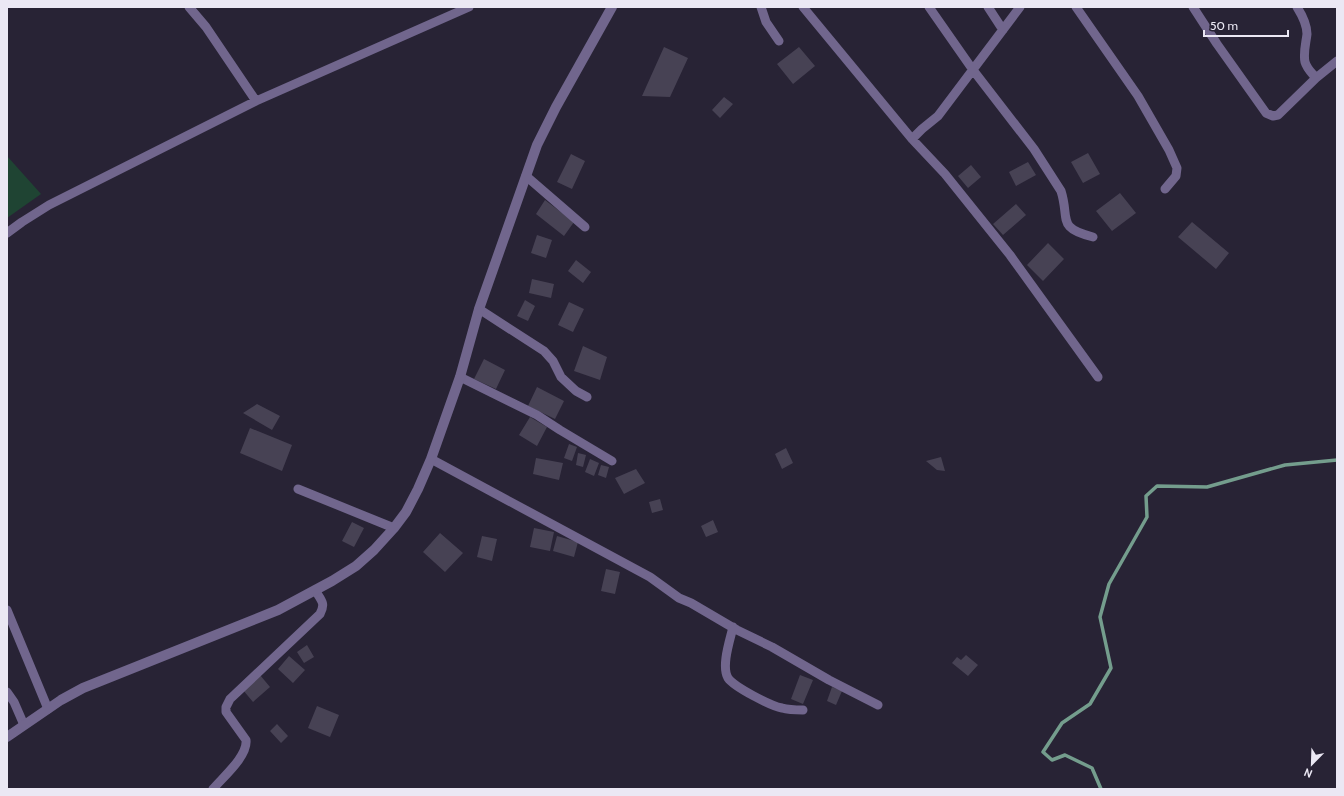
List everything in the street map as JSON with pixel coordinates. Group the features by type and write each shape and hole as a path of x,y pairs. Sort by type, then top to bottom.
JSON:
{"street":[{"path":"189,7 206,27 256,101"},
{"path":"7,233 49,204 256,101 469,7"},
{"path":"7,736 83,688 278,610 356,566 374,550 394,528 406,512 431,459 460,377 479,309 537,145 556,107 612,7"},
{"path":"762,7 766,22 779,41"},
{"path":"803,7 912,139 945,174 1010,255 1098,377"},
{"path":"929,7 973,70 1034,149 1061,192 1066,221 1070,227 1078,232 1093,237"},
{"path":"988,7 1003,30"},
{"path":"912,139 938,116 1020,7"},
{"path":"1076,7 1130,84 1169,150 1177,168 1176,176 1165,189"},
{"path":"1193,7 1217,44 1266,113 1273,116 1278,115 1316,78 1337,61"},
{"path":"1297,7 1302,14 1306,26 1307,33 1304,53 1306,63 1309,70 1316,78"},
{"path":"526,176 585,227"},
{"path":"479,309 544,351 553,361 561,377 576,391 587,397"},
{"path":"460,377 537,414 560,430 612,461"},
{"path":"431,459 650,577 679,598 691,603 878,705"},
{"path":"298,489 394,528"},
{"path":"213,789 242,756 247,745 246,740 226,712 227,704 241,688 320,614 323,604 315,590"},
{"path":"7,610 48,709"},
{"path":"733,627 726,653 726,670 728,679 765,702 782,708 803,710"},
{"path":"7,692 14,702 24,725"}],"green space":[{"path":"7,156 41,194 7,218"}],"building":[{"path":"664,47 688,58 670,97 642,96"},
{"path":"799,47 815,66 793,84 777,64"},
{"path":"724,97 733,104 720,118 712,110"},
{"path":"1088,153 1100,174 1083,183 1071,162"},
{"path":"571,154 585,161 572,189 557,182"},
{"path":"1028,162 1036,175 1016,186 1009,172"},
{"path":"971,165 981,177 968,188 958,176"},
{"path":"1120,193 1136,213 1112,231 1096,211"},
{"path":"545,200 574,222 564,236 536,214"},
{"path":"1016,204 1026,215 1003,235 993,224"},
{"path":"1192,222 1229,253 1216,269 1178,237"},
{"path":"537,235 552,240 546,258 531,253"},
{"path":"1048,243 1064,259 1043,281 1027,265"},
{"path":"576,260 591,272 583,283 568,271"},
{"path":"532,279 554,284 551,298 529,293"},
{"path":"525,300 535,306 528,321 517,316"},
{"path":"569,302 584,309 573,332 558,325"},
{"path":"583,346 607,357 600,380 574,371"},
{"path":"484,359 505,370 496,389 474,379"},
{"path":"537,387 564,401 555,419 528,406"},
{"path":"257,404 280,416 272,430 243,413"},
{"path":"530,417 547,427 537,446 519,435"},
{"path":"250,428 292,445 282,471 240,453"},
{"path":"569,444 577,447 572,461 564,458"},
{"path":"786,448 793,463 782,469 775,454"},
{"path":"578,453 586,455 583,467 576,465"},
{"path":"941,457 945,471 937,470 926,461"},
{"path":"536,458 563,463 559,480 533,474"},
{"path":"590,459 599,463 594,476 585,472"},
{"path":"601,465 609,467 606,478 598,475"},
{"path":"636,469 645,483 624,494 615,478"},
{"path":"660,499 663,510 652,513 649,502"},
{"path":"713,520 718,532 706,537 701,526"},
{"path":"352,522 364,528 354,547 342,541"},
{"path":"534,528 554,532 550,551 530,547"},
{"path":"440,533 463,553 445,572 423,552"},
{"path":"482,536 497,539 492,561 477,557"},
{"path":"557,536 578,542 574,557 553,551"},
{"path":"606,569 620,572 615,594 601,591"},
{"path":"307,645 314,657 304,663 297,652"},
{"path":"966,655 978,665 968,676 952,663 957,657 961,660"},
{"path":"289,656 305,670 293,683 278,669"},
{"path":"260,675 270,687 253,702 243,690"},
{"path":"800,675 813,680 803,704 791,699"},
{"path":"832,687 842,691 836,705 827,701"},
{"path":"317,706 339,715 330,737 308,728"},
{"path":"277,724 288,736 281,743 270,731"}],"waterway":[{"path":"1101,789 1092,768 1065,755 1052,760 1043,752 1062,723 1090,704 1111,668 1100,617 1109,584 1147,517 1146,496 1157,486 1207,487 1285,465 1337,460"}]}
